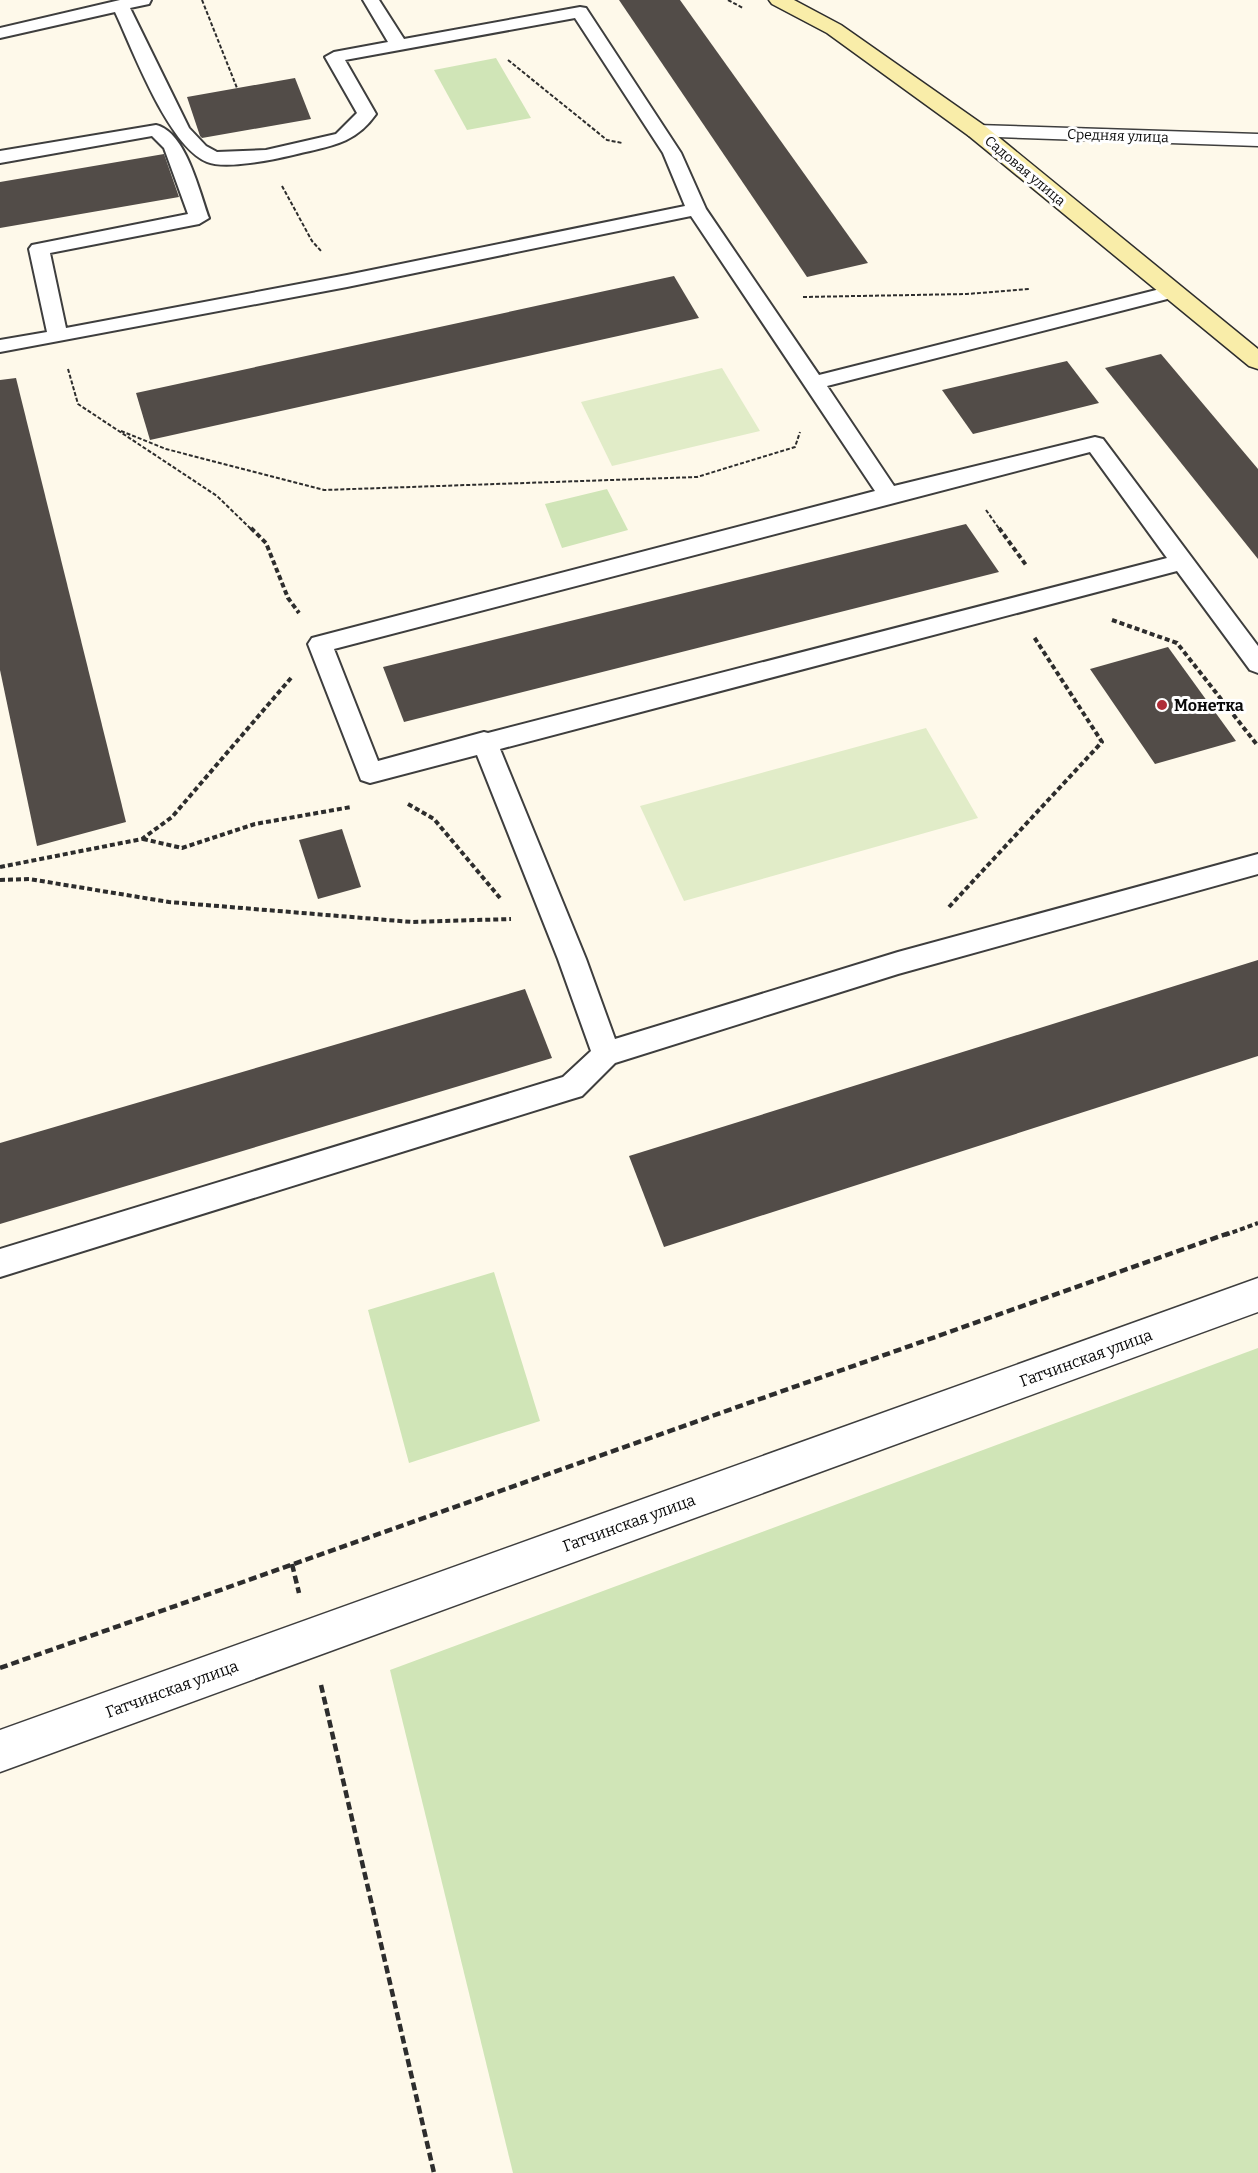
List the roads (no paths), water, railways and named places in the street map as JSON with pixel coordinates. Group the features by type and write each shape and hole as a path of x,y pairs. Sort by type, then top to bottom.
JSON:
{"main road":[{"name":"Садовая улица","path":"778,0 834,29 977,131 1258,361"}],"street":[{"name":"Средняя улица","path":"977,131 1258,140"},
{"name":"Гатчинская улица","path":"0,1750 1258,1295"}],"lane":[{"path":"0,33 142,0"},
{"path":"371,0 399,45"},
{"path":"120,5 181,130 199,150 214,158 266,156 342,138 367,114 334,57 580,12 672,153 696,209 889,495"},
{"path":"0,157 156,130 172,146 199,218 39,249 58,336"},
{"path":"0,346 347,281 696,209"},
{"path":"814,383 1172,292"},
{"path":"1182,562 484,741 370,773 320,644 961,476 1095,444 1258,664"},
{"path":"484,741 572,959 606,1054"},
{"path":"0,1263 572,1087 606,1054 898,963 1258,864"}],"place":[{"name":"Монетка","path":"1162,705"}]}
